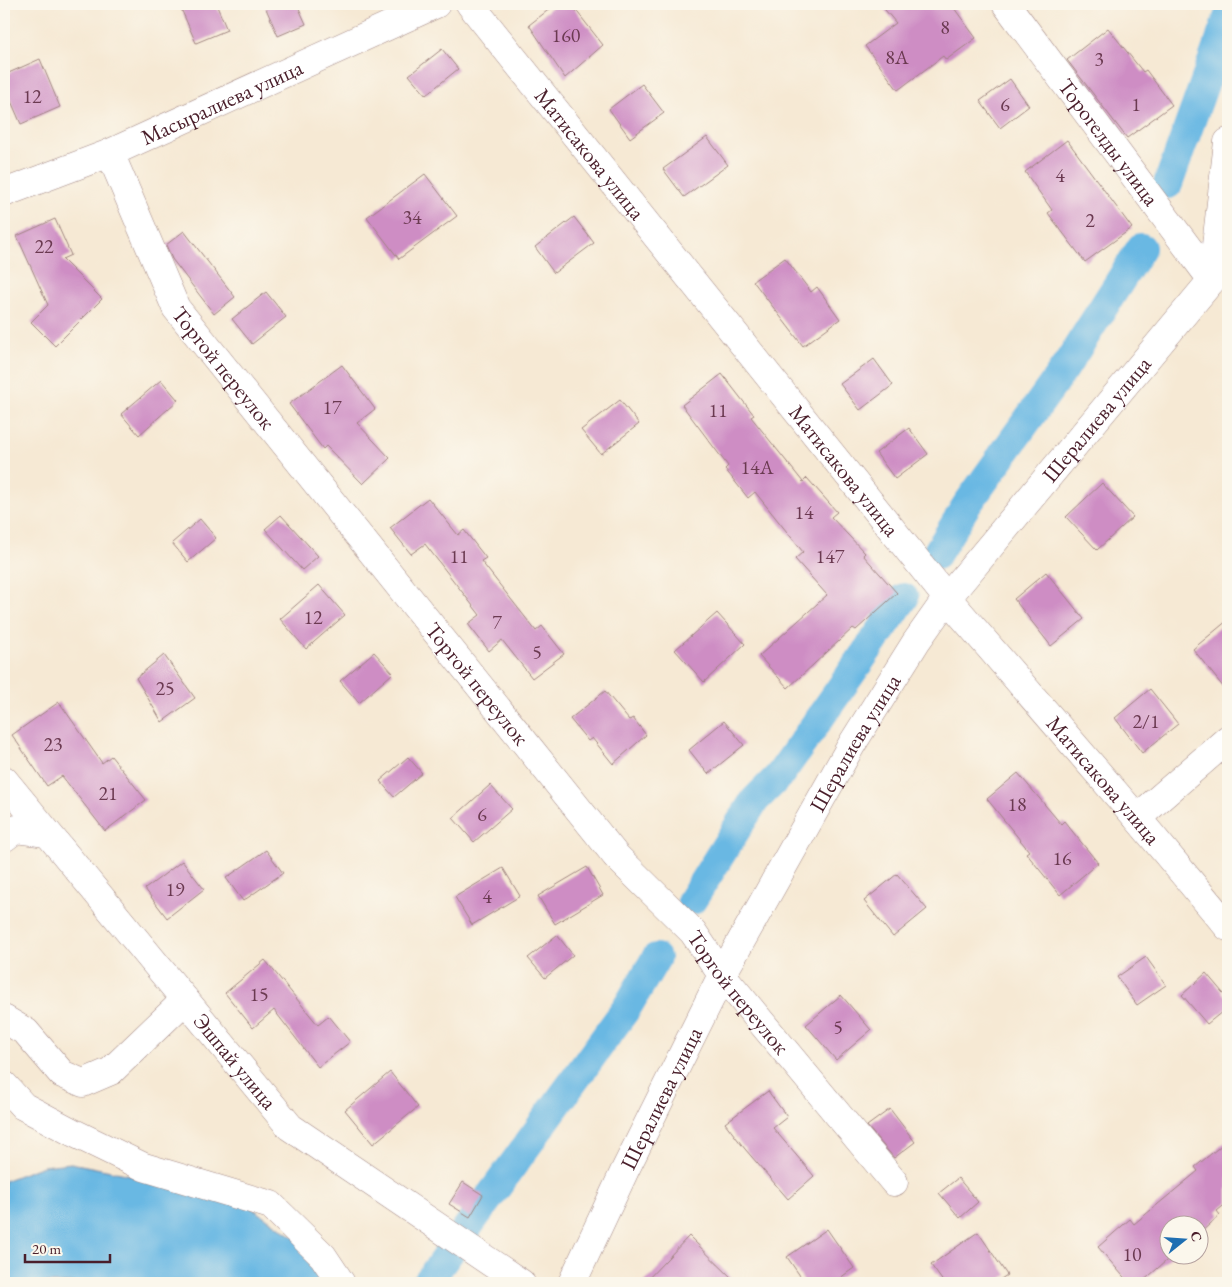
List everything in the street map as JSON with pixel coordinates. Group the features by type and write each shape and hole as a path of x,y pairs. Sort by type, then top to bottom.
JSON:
{"street":[{"name":"Масыралиева улица","path":"4,193 110,153 436,4"},
{"name":"Матисакова улица","path":"470,4 947,598 1137,818 1228,927"},
{"name":"Торогелды улица","path":"1006,4 1220,272"},
{"path":"1220,272 1228,142"},
{"name":"Торгой переулок","path":"110,153 176,308 616,856 693,932 722,975 894,1182"},
{"name":"Шералиева улица","path":"572,1283 625,1170 722,975 852,744 916,642 947,598 1220,272"},
{"path":"1137,818 1228,739"},
{"name":"Эшпай улица","path":"4,780 290,1127 515,1282"},
{"path":"4,838 16,829 46,833"},
{"path":"4,1019 26,1032 62,1074 83,1083 111,1071 185,1000"},
{"path":"4,1085 23,1106 144,1167 271,1205 324,1256 341,1283"}],"water":[{"path":"71,1163 196,1188 252,1208 297,1239 327,1283 4,1283 4,1181 43,1166"}],"building":[{"path":"179,4 216,4 227,30 196,43"},
{"path":"264,4 297,4 306,24 278,36"},
{"path":"556,4 571,4 603,45 565,78 529,25"},
{"path":"880,4 951,4 976,38 946,60 943,56 898,90 865,46 896,23"},
{"path":"1108,28 1143,72 1146,70 1172,105 1127,138 1067,60"},
{"path":"442,49 458,69 426,95 409,75"},
{"path":"40,59 60,107 21,124 4,85 4,75"},
{"path":"1010,79 1029,106 1000,128 980,101"},
{"path":"642,84 664,113 630,138 609,109"},
{"path":"707,137 728,165 684,197 663,169"},
{"path":"1067,140 1132,228 1085,262 1048,213 1052,210 1025,172"},
{"path":"425,174 457,216 399,259 367,217"},
{"path":"574,217 594,243 554,273 535,247"},
{"path":"55,219 71,255 62,259 102,299 55,346 31,322 48,305 17,236"},
{"path":"184,231 235,297 214,314 172,259 166,245"},
{"path":"785,258 811,292 817,287 840,319 803,346 753,281"},
{"path":"266,292 286,317 252,344 232,319"},
{"path":"874,359 893,385 860,410 840,384"},
{"path":"342,365 375,409 357,423 390,458 363,484 326,446 323,449 289,404"},
{"path":"722,374 754,415 751,417 803,482 807,478 837,512 831,517 865,553 863,555 897,593 856,630 853,628 788,688 759,656 827,595 795,559 803,552 755,492 748,498 725,469 728,466 682,405"},
{"path":"161,380 178,400 139,435 121,414"},
{"path":"620,400 639,424 601,454 581,430"},
{"path":"909,428 928,454 895,479 876,453"},
{"path":"1102,483 1133,517 1097,550 1066,517"},
{"path":"428,498 458,535 464,530 486,558 481,561 536,631 542,626 564,654 532,678 502,640 489,651 468,624 480,615 425,544 411,554 390,528"},
{"path":"281,515 318,556 302,570 265,529"},
{"path":"200,519 216,538 188,562 172,543"},
{"path":"1046,572 1084,619 1051,646 1014,599"},
{"path":"319,585 345,615 306,649 280,619"},
{"path":"717,613 745,644 704,682 675,650"},
{"path":"1228,620 1228,693 1193,649"},
{"path":"374,652 393,673 359,703 340,681"},
{"path":"164,655 195,698 162,722 136,678"},
{"path":"1150,689 1178,724 1142,753 1115,718"},
{"path":"605,691 629,720 633,718 646,735 613,764 592,738 588,741 570,719"},
{"path":"59,702 102,763 111,756 146,800 105,831 62,776 47,786 12,735"},
{"path":"724,721 744,745 708,774 689,750"},
{"path":"408,757 422,773 394,797 380,781"},
{"path":"1018,773 1061,824 1064,821 1098,863 1060,895 1026,853 1029,851 987,799"},
{"path":"490,785 512,809 474,842 453,818"},
{"path":"266,850 283,873 243,901 226,878"},
{"path":"182,861 204,889 167,918 145,889"},
{"path":"587,867 603,895 555,924 538,896"},
{"path":"503,868 520,896 472,925 455,897"},
{"path":"897,874 927,909 893,937 864,901"},
{"path":"557,935 573,955 545,978 528,958"},
{"path":"1146,957 1166,985 1137,1005 1117,977"},
{"path":"265,960 318,1025 329,1016 350,1042 318,1067 274,1010 253,1028 225,993"},
{"path":"1206,973 1228,999 1228,1007 1207,1024 1182,995"},
{"path":"841,995 871,1030 836,1060 806,1025"},
{"path":"390,1072 418,1107 373,1144 345,1110"},
{"path":"768,1091 787,1117 773,1128 814,1176 788,1199 725,1123"},
{"path":"890,1109 915,1142 894,1158 867,1126"},
{"path":"1228,1140 1228,1202 1217,1211 1220,1215 1210,1224 1210,1214 1160,1214 1160,1264 1163,1264 1141,1283 1129,1283 1098,1247 1130,1219 1134,1224 1198,1171 1195,1167"},
{"path":"958,1178 978,1202 960,1218 939,1193"},
{"path":"463,1182 483,1195 470,1217 449,1204"},
{"path":"827,1229 854,1268 833,1283 805,1283 787,1257"},
{"path":"978,1232 1007,1275 995,1283 944,1283 931,1265"},
{"path":"689,1236 737,1283 644,1283"}],"waterway":[{"path":"1168,184 1228,18"},
{"path":"936,555 966,506 1064,369 1141,248"},
{"path":"692,900 754,801 779,776 904,598"},
{"path":"427,1283 626,1009 656,958"}]}
